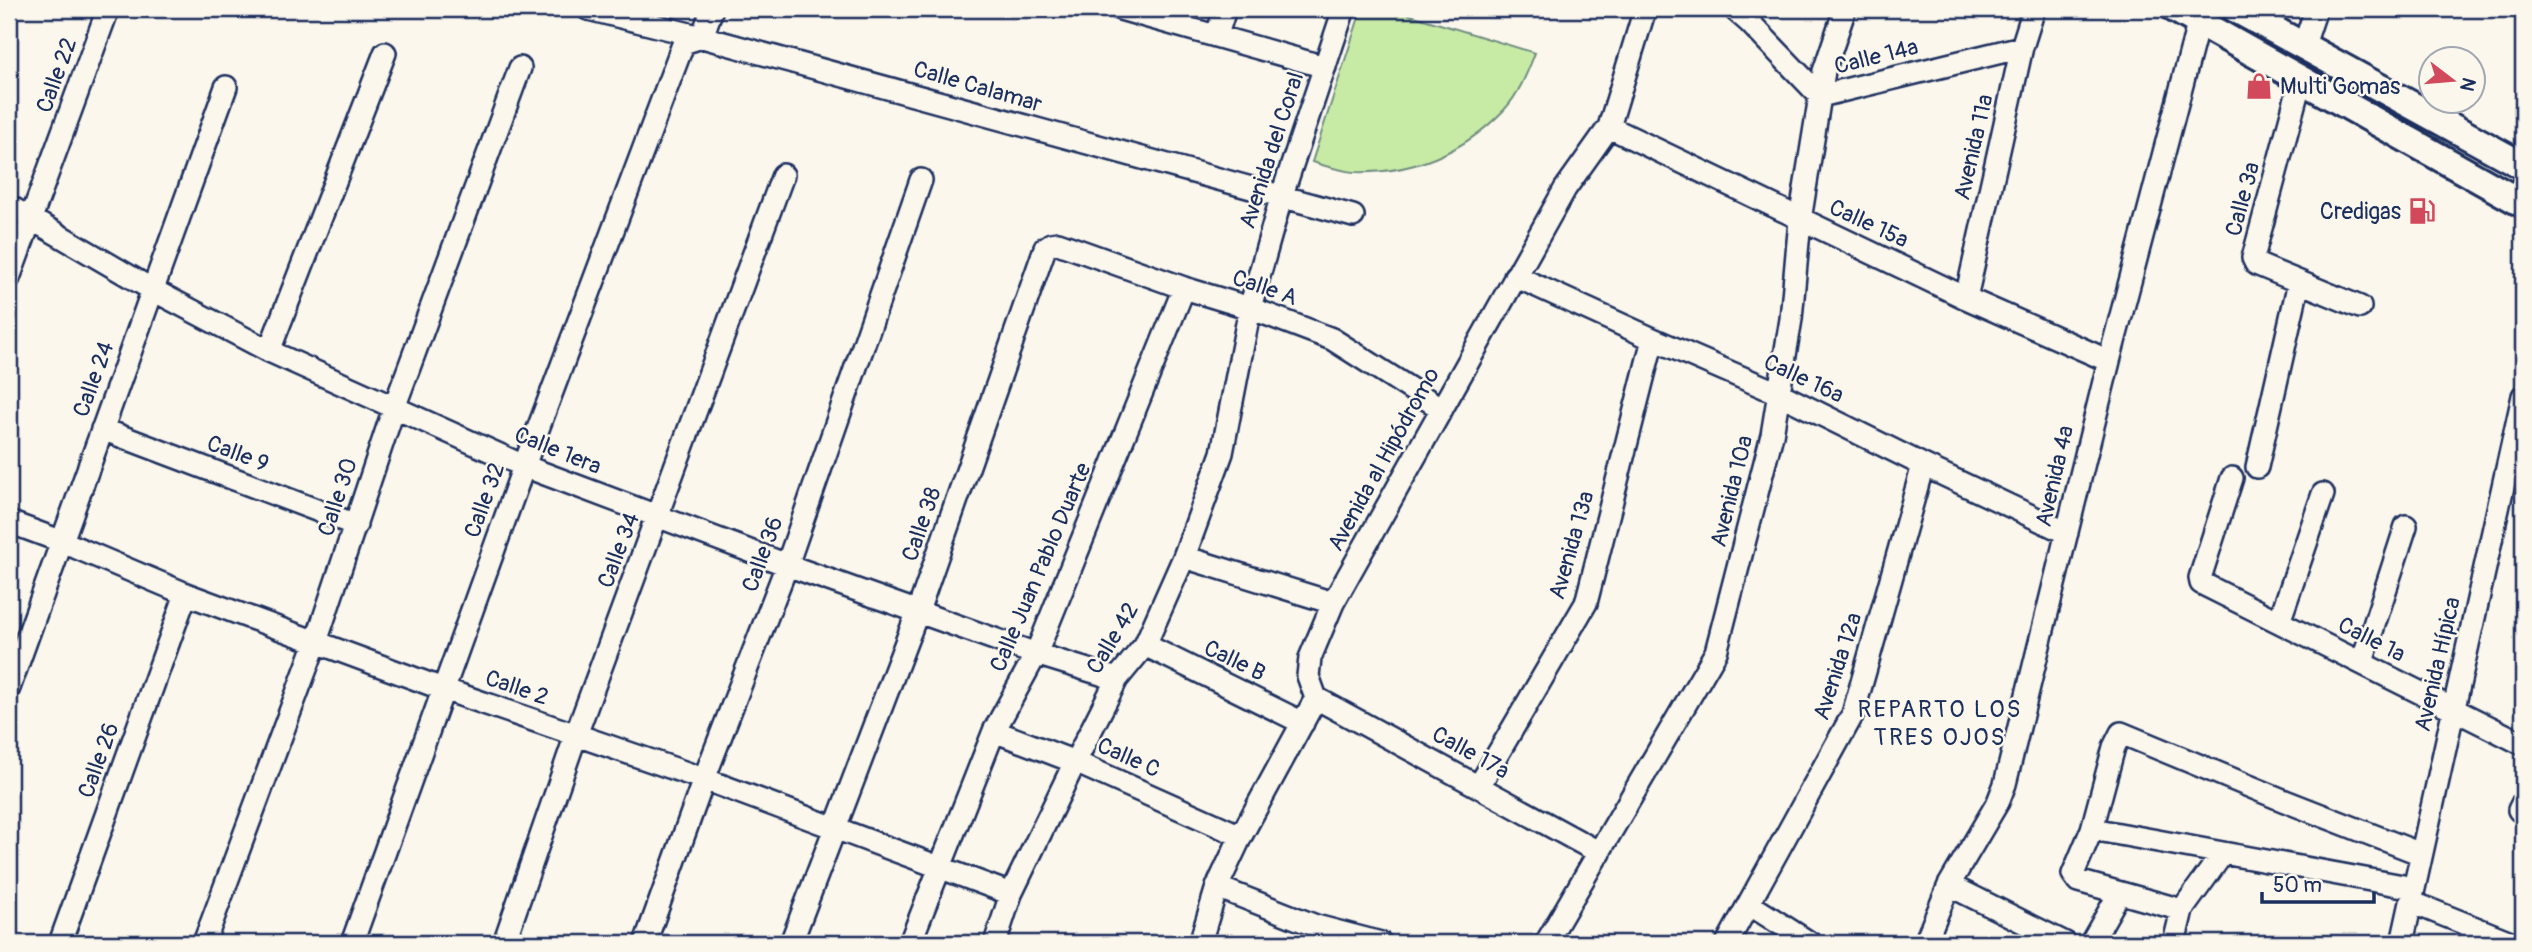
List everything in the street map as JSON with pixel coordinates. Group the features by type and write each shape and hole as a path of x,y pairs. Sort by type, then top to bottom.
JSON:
{"main road":[{"path":"2175,9 2200,15 2301,79 2521,196"},
{"path":"2236,9 2523,166"}],"street":[{"name":"Calle 22","path":"9,278 108,9"},
{"name":"Calle Calamar","path":"588,9 702,37 1353,216"},
{"name":"Calle 32","path":"352,943 524,466 682,47 686,42 702,37 712,9"},
{"path":"1120,9 1325,67"},
{"path":"1217,35 1225,9"},
{"name":"Avenida del Coral","path":"1250,308 1281,198 1344,9"},
{"name":"Avenida al Hipódromo","path":"1316,698 1308,676 1310,658 1333,603 1515,276 1565,190 1609,127 1645,9"},
{"name":"Calle 14a","path":"1734,9 1820,96 2022,47"},
{"name":"Avenida 10a","path":"1546,943 1716,652 1738,573 1780,394 1791,319 1800,220 1824,71 1845,9"},
{"name":"Avenida 11a","path":"1966,298 2022,47 2034,9"},
{"path":"2304,45 2316,9"},
{"name":"Avenida 4a","path":"1925,943 1949,886 1998,802 2005,784 2109,361 2200,15"},
{"path":"269,351 385,53"},
{"name":"Calle 30","path":"204,943 316,642 394,408 520,68"},
{"name":"Calle 3a","path":"2301,79 2253,258 2256,264 2360,306"},
{"name":"Calle 24","path":"9,688 64,542 102,429 226,87"},
{"name":"Calle 15a","path":"1609,127 1966,298 2109,361"},
{"name":"Calle 34","path":"504,943 576,734 783,175"},
{"name":"Calle 36","path":"646,943 704,779 787,565 921,180"},
{"name":"Calle 1era","path":"9,206 153,290 269,351 524,466 787,565 1036,654 1116,679"},
{"name":"Calle A","path":"1058,243 1184,288 1250,308 1332,339 1442,409"},
{"name":"Calle 38","path":"791,943 918,611 1045,248 1058,243"},
{"name":"Calle 16a","path":"1515,276 1653,340 1780,394 2067,533"},
{"path":"2258,467 2299,282"},
{"name":"Calle Juan Pablo Duarte","path":"910,943 994,731 1036,654 1184,288"},
{"name":"Calle 42","path":"995,943 1011,894 1075,762 1116,679 1145,645 1184,557 1222,453 1250,308"},
{"name":"Avenida 13a","path":"1479,786 1586,603 1653,340"},
{"name":"Avenida Hípica","path":"2402,943 2523,396"},
{"name":"Calle 9","path":"102,429 356,525"},
{"name":"Avenida 12a","path":"1727,943 1853,714 1923,465"},
{"name":"Calle 1a","path":"2232,478 2200,578 2206,587 2523,744"},
{"path":"2279,622 2323,494"},
{"name":"Calle 2","path":"9,523 64,542 186,594 443,689 704,779 1011,894"},
{"path":"2362,662 2406,526"},
{"path":"1184,557 1333,603"},
{"name":"Calle 26","path":"60,943 186,594"},
{"name":"Calle B","path":"1145,645 1303,723"},
{"path":"1200,943 1217,887 1241,836 1316,698"},
{"name":"Calle 17a","path":"1316,698 1600,853"},
{"name":"Calle C","path":"994,731 1075,762 1241,836"},
{"path":"2182,911 2078,881 2073,874 2092,829 2114,747 2121,733 2285,801 2421,853"},
{"path":"2092,829 2223,853 2412,895 2513,943"},
{"path":"2174,943 2182,911 2223,853"},
{"path":"1949,886 2065,943"},
{"path":"1217,887 1352,939 1381,943"},
{"path":"2091,943 2119,894"},
{"path":"1749,904 1810,943"}],"green space":[{"path":"1367,9 1391,9 1535,53 1522,83 1504,110 1472,138 1436,158 1376,172 1350,171 1312,162 1360,14"}],"place":[{"name":"Multi Gomas","path":"2259,86"},
{"name":"Credigas","path":"2422,211"}],"district":[{"name":"REPARTO LOS TRES OJOS","path":"1940,723"}]}
